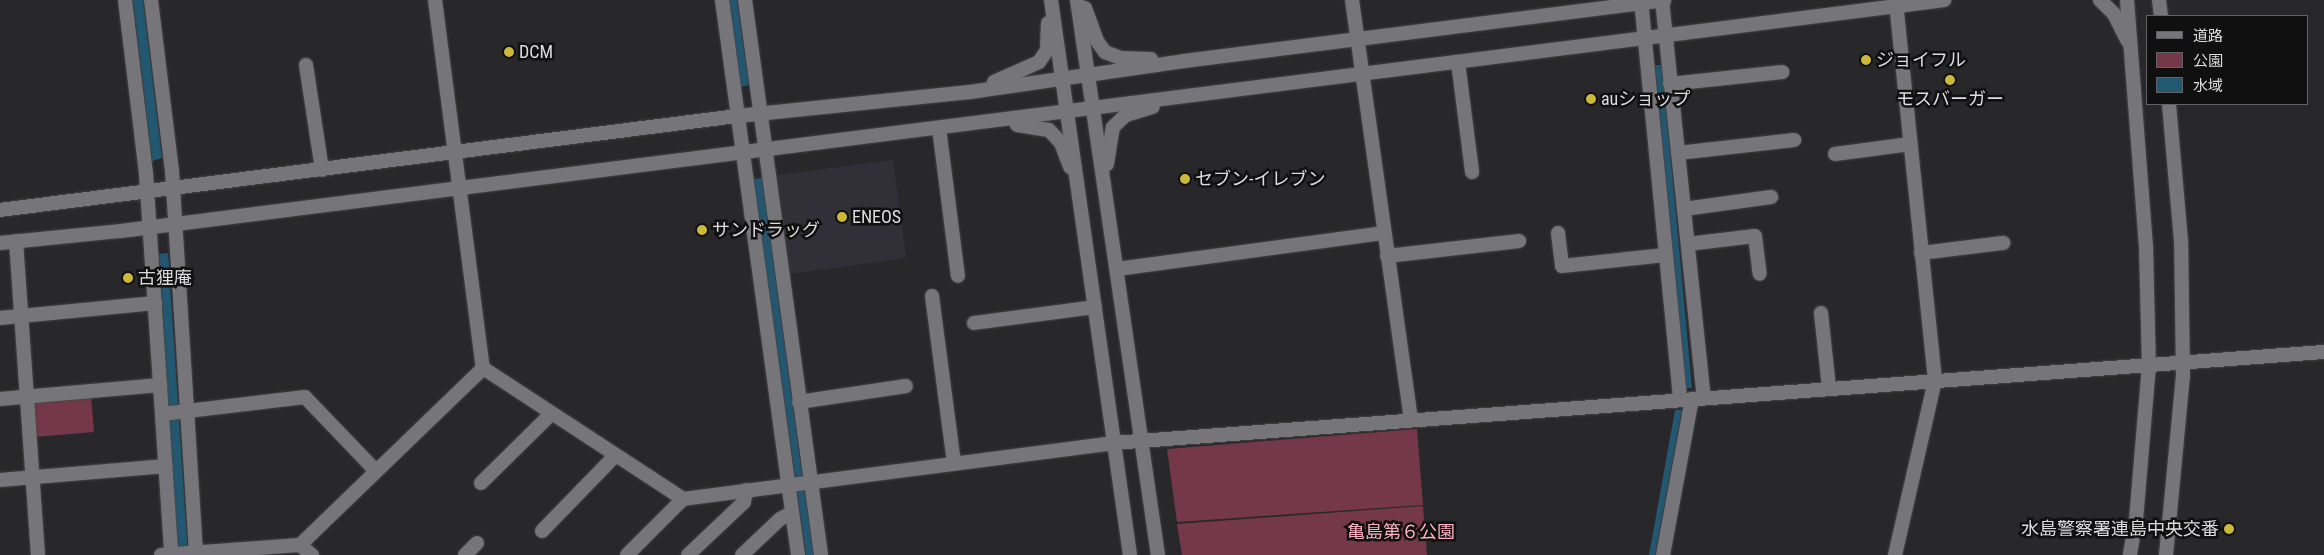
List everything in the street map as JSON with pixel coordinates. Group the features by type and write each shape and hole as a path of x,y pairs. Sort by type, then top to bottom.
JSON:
{"street":[{"path":"126,0 147,191 160,385 174,413 165,466 170,554 300,545 375,470 483,368"},
{"path":"151,0 172,188 174,224 174,413 194,553"},
{"path":"435,0 483,368 683,499"},
{"path":"722,0 742,153 799,483 821,555"},
{"path":"745,0 799,402 799,483 792,513 798,555"},
{"path":"970,92 1039,62 1047,50 1049,0"},
{"path":"1049,0 1080,190 1094,307 1130,555"},
{"path":"1077,0 1158,555"},
{"path":"1082,0 1094,36 1106,52 1121,58 1184,61"},
{"path":"1352,0 1383,233 1411,419"},
{"path":"0,210 455,154 737,116 970,92 1184,61 1641,1 1663,0 1670,84 1688,244 1692,398 1663,555"},
{"path":"0,243 150,227 1645,39 1896,3 1944,0"},
{"path":"2100,0 2114,14 2133,51"},
{"path":"2127,0 2133,51 2146,246 2149,365 2136,520 2130,555"},
{"path":"2159,0 2161,15"},
{"path":"1641,1 1665,255 1692,398"},
{"path":"1896,3 1935,380 1896,555"},
{"path":"1458,62 1472,172"},
{"path":"306,65 322,170"},
{"path":"1670,84 1782,72"},
{"path":"1105,187 1109,135 1113,127 1126,115 1190,96"},
{"path":"2166,555 2183,363 2181,241 2169,105"},
{"path":"977,123 1036,126 1049,130 1061,143 1080,190"},
{"path":"939,128 958,276"},
{"path":"1678,153 1794,140"},
{"path":"1835,154 1910,144"},
{"path":"1684,209 1771,197"},
{"path":"1558,232 1562,266 1665,255"},
{"path":"1117,269 1383,233"},
{"path":"1688,244 1755,236 1760,274"},
{"path":"16,241 38,555"},
{"path":"1387,256 1519,241"},
{"path":"1921,253 2003,243"},
{"path":"932,296 954,463"},
{"path":"0,318 155,303"},
{"path":"974,323 1094,307"},
{"path":"1821,313 1829,388"},
{"path":"627,555 683,499 1113,443 1411,419 2324,352"},
{"path":"0,399 160,385"},
{"path":"799,402 906,386"},
{"path":"174,413 306,397 375,470"},
{"path":"481,483 551,414"},
{"path":"542,531 615,456"},
{"path":"0,480 165,466"},
{"path":"688,555 744,502 746,490"},
{"path":"742,555 780,519 792,513"},
{"path":"465,555 477,543"},
{"path":"300,545 312,555"}],"shaded area":[{"name":"ENEOS","path":"893,160 906,258 790,274 777,175"}],"green space":[{"path":"91,396 94,432 35,437 32,402"},
{"path":"1417,429 1423,505 1177,522 1167,449"},
{"name":"亀島第６公園","path":"1423,506 1427,555 1182,555 1177,524"}],"water":[{"path":"133,0 143,0 162,158 152,161"},
{"path":"729,0 737,0 749,85 741,87"},
{"path":"1655,65 1662,65 1692,388 1685,388"},
{"path":"762,178 814,555 806,555 753,179"},
{"path":"168,253 188,555 177,555 159,254"},
{"path":"1675,410 1682,410 1655,555 1649,555"}],"place":[{"name":"DCM","path":"509,52"},
{"name":"ジョイフル","path":"1866,60"},
{"name":"モスバーガー","path":"1950,80"},
{"name":"auショップ","path":"1591,99"},
{"name":"セブン-イレブン","path":"1185,179"},
{"name":"ENEOS","path":"842,217"},
{"name":"サンドラッグ","path":"702,230"},
{"name":"古狸庵","path":"128,278"},
{"name":"水島警察署連島中央交番","path":"2229,529"}]}
